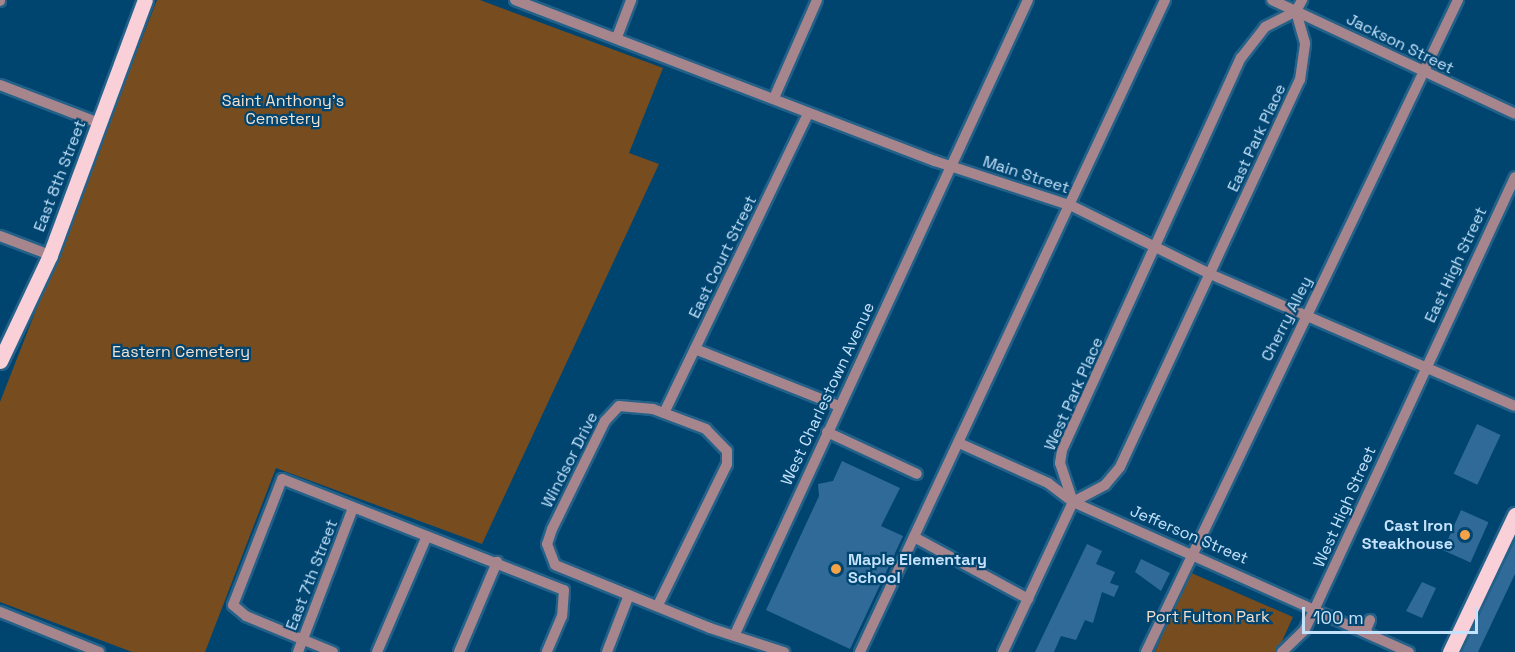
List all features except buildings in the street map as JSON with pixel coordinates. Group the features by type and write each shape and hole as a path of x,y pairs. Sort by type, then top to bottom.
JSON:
{"main road":[{"name":"East 8th Street","path":"0,361 50,255 145,0"},
{"path":"1450,652 1515,515"}],"street":[{"name":"Main Street","path":"515,0 541,4 617,37 774,98 808,114 950,167 1072,206 1210,274 1515,406"},
{"path":"617,37 631,0"},
{"path":"774,98 817,0"},
{"name":"West Charlestown Avenue","path":"735,634 838,406 1028,0"},
{"path":"860,652 1072,206 1165,0"},
{"name":"Jackson Street","path":"1272,0 1425,74 1515,114"},
{"path":"1157,248 1241,58 1265,27 1296,11 1302,0"},
{"name":"Cherry Alley","path":"1146,652 1304,315 1425,74 1458,0"},
{"name":"East Park Place","path":"1210,274 1300,80 1306,62 1296,11"},
{"path":"0,85 99,123"},
{"name":"East Court Street","path":"664,413 808,114"},
{"name":"East High Street","path":"1425,367 1515,177"},
{"path":"0,236 50,255"},
{"name":"West Park Place","path":"1073,502 1060,463 1062,450 1157,248"},
{"path":"1003,652 1073,502 1105,485 1120,467 1210,274"},
{"path":"695,349 838,406"},
{"name":"West High Street","path":"1282,652 1304,631 1425,367"},
{"name":"Windsor Drive","path":"658,604 727,464 726,451 714,435 664,413 629,404 609,415 547,544 555,565 784,652"},
{"path":"826,432 916,474"},
{"name":"Jefferson Street","path":"959,443 1048,483 1073,502 1193,552 1409,652"},
{"path":"333,652 305,638 246,616 233,605 277,483 282,479 564,590 562,616 547,652"},
{"name":"East 7th Street","path":"298,652 353,508"},
{"path":"377,652 427,536"},
{"path":"914,537 1028,599"},
{"path":"459,652 497,562"},
{"path":"607,652 629,595"},
{"path":"0,612 77,648 99,652"},
{"path":"1365,632 1370,620"}],"green space":[{"name":"Eastern Cemetery","path":"157,0 480,0 663,68 629,153 659,164 482,544 276,468 205,652 132,652 0,602 0,402"},
{"name":"Port Fulton Park","path":"1189,572 1293,617 1277,652 1155,652"}],"place":[{"name":"Cast Iron Steakhouse","path":"1465,535"},
{"name":"Maple Elementary School","path":"836,569"}],"park label":[{"name":"Saint Anthony's Cemetery","path":"283,110"}]}
